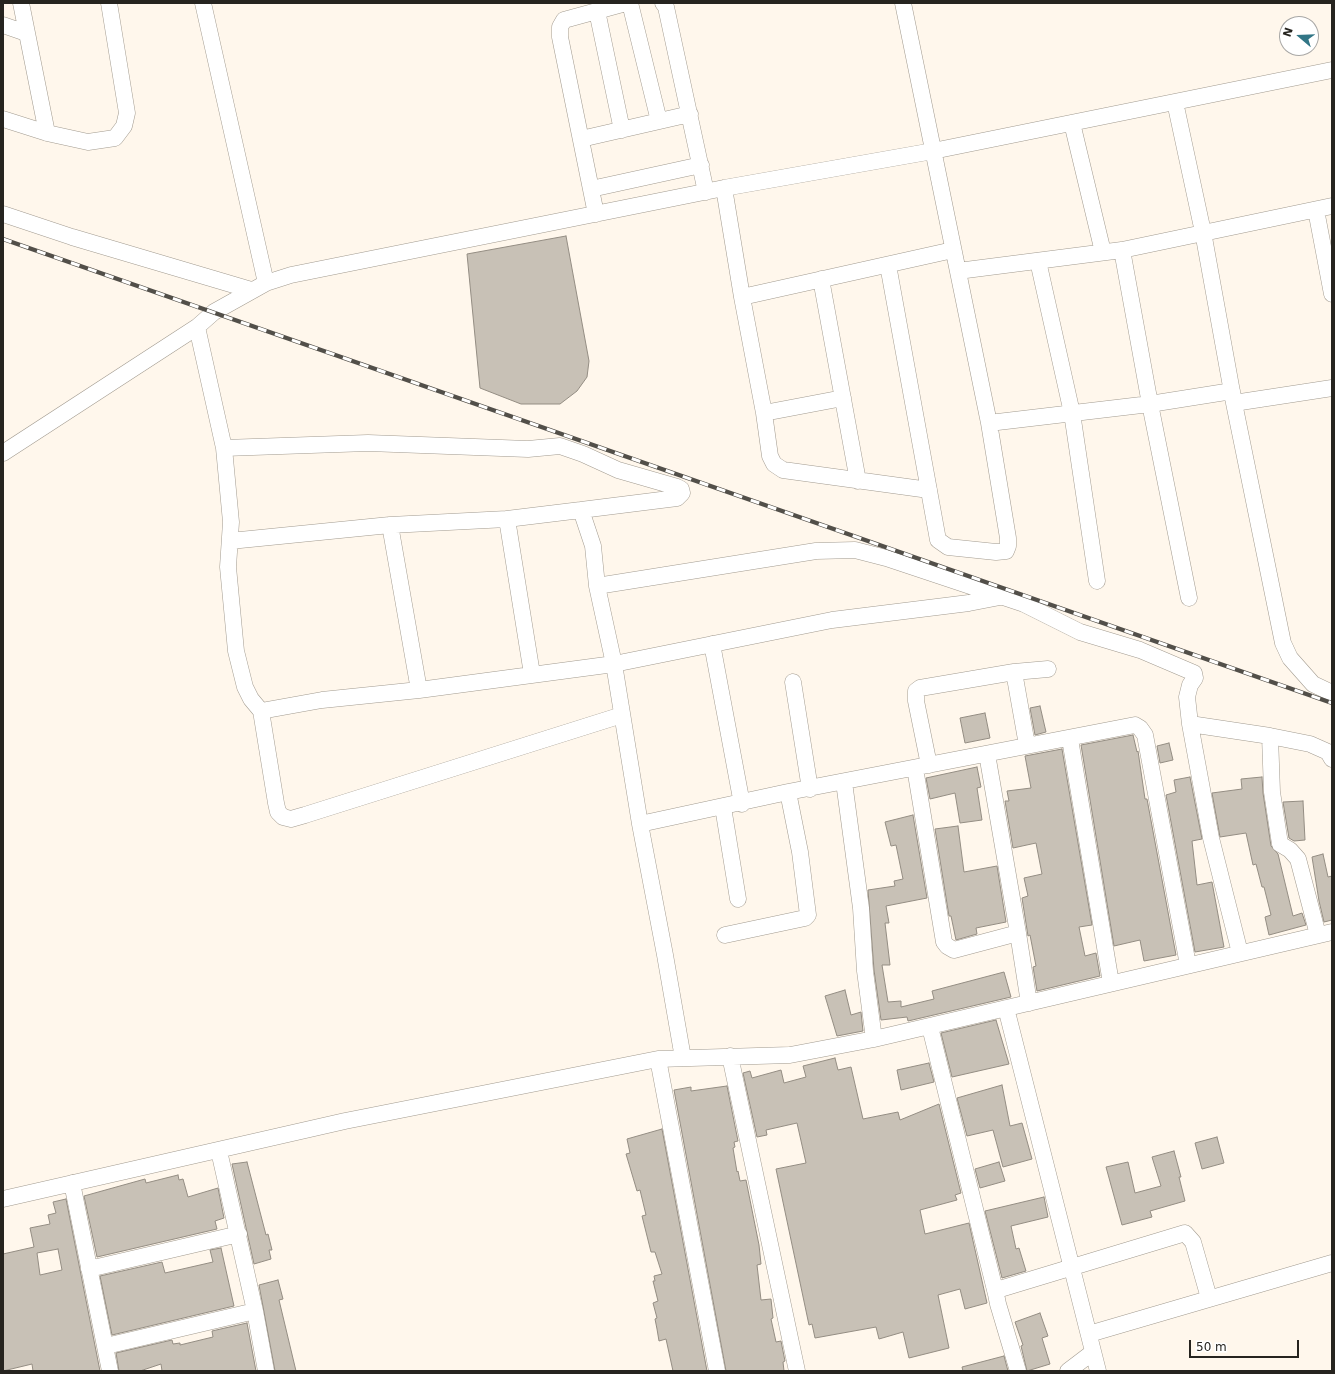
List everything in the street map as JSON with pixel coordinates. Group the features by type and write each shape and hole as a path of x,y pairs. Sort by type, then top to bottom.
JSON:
{"street":[{"path":"21,3 47,133"},
{"path":"3,119 47,133 88,142 115,138 124,126 126,113 110,3"},
{"path":"203,3 266,283"},
{"path":"596,214 560,37 560,27 564,20 626,3"},
{"path":"630,3 659,121"},
{"path":"663,3 666,7 706,192"},
{"path":"888,265 937,535 941,544 948,547 996,552 1006,551 1008,546 1008,538 989,423 903,3"},
{"path":"597,11 622,130"},
{"path":"3,25 26,33"},
{"path":"3,453 197,327 214,312 266,283 291,275 724,188 933,151 1332,70"},
{"path":"1175,102 1203,232 1233,397 1283,643 1290,658 1313,684 1332,693"},
{"path":"580,139 690,114"},
{"path":"1072,123 1103,252"},
{"path":"591,189 701,165"},
{"path":"724,188 742,297 764,413 770,456 774,464 783,470 928,490"},
{"path":"958,272 1122,250 1332,206"},
{"path":"1316,210 1332,294"},
{"path":"3,214 80,239 252,290"},
{"path":"742,297 953,250"},
{"path":"1122,250 1150,404 1189,598"},
{"path":"1038,261 1072,413 1097,581"},
{"path":"821,279 858,481"},
{"path":"197,327 224,448 232,522 229,581 236,651 245,687 251,699 261,711 278,812 283,817 291,818 622,715"},
{"path":"989,423 1150,404 1332,388"},
{"path":"764,413 843,398"},
{"path":"224,448 368,443 528,449 560,446 583,454 618,470 677,487 681,489 682,493 677,498 507,519 390,525 230,541"},
{"path":"581,510 593,546 598,586 614,664 640,824 666,955 683,1058"},
{"path":"507,519 532,674"},
{"path":"390,525 418,690"},
{"path":"598,586 816,551 844,549 855,550 886,558 1002,596 1034,608 1052,619 1080,632 1140,650 1194,672 1195,678 1190,685 1187,697 1190,724 1212,838 1240,953"},
{"path":"261,711 322,700 418,690 614,664 832,620 969,603 1002,596"},
{"path":"712,644 742,804"},
{"path":"1018,932 954,950 947,946 944,942 922,766 916,691 925,686 1014,672 1048,669"},
{"path":"1014,672 1027,745"},
{"path":"793,682 810,789"},
{"path":"1190,724 1270,736 1322,748 1328,752 1332,759"},
{"path":"640,824 742,804 788,792 810,789 1027,745 1070,739 1135,725 1143,731 1188,965"},
{"path":"3,1199 219,1151 345,1121 658,1059 790,1055 930,1028 1111,983 1325,934 1298,859 1290,850 1280,844 1272,792 1270,736"},
{"path":"1070,739 1111,983"},
{"path":"986,754 1018,932 1029,1003"},
{"path":"844,782 860,908 865,971 874,1039"},
{"path":"724,935 805,918 808,915 801,860 788,792"},
{"path":"723,807 738,899"},
{"path":"1006,1008 1098,1371"},
{"path":"930,1028 996,1294 1018,1371"},
{"path":"730,1056 797,1371"},
{"path":"658,1059 717,1371"},
{"path":"219,1151 256,1311 266,1371"},
{"path":"72,1183 110,1371"},
{"path":"996,1294 1000,1289 1071,1266 1185,1233 1190,1236 1193,1242 1209,1298"},
{"path":"89,1269 239,1234"},
{"path":"1089,1334 1332,1263"},
{"path":"106,1346 256,1311"},
{"path":"1068,1371 1093,1352"}],"building":[{"path":"566,236 589,361 587,377 577,391 560,404 521,404 480,388 467,254"},
{"path":"1040,706 1046,732 1035,735 1030,708"},
{"path":"985,713 990,738 965,743 960,718"},
{"path":"1133,735 1137,752 1138,751 1145,799 1147,799 1176,955 1144,961 1140,940 1114,946 1081,745"},
{"path":"1169,743 1173,760 1160,763 1157,746"},
{"path":"1062,749 1092,925 1079,927 1085,956 1096,953 1100,976 1037,991 1033,967 1036,966 1030,935 1028,936 1022,898 1028,896 1024,878 1042,874 1036,843 1013,848 1005,801 1009,801 1007,791 1031,788 1025,756"},
{"path":"977,767 981,787 977,788 982,820 960,823 955,793 930,799 926,778"},
{"path":"1190,777 1202,839 1192,841 1197,885 1212,882 1224,947 1195,952 1166,795 1176,792 1174,780"},
{"path":"1262,777 1271,846 1278,854 1293,916 1302,913 1306,925 1269,935 1265,917 1271,915 1256,864 1253,865 1246,833 1220,837 1212,793 1242,789 1241,779"},
{"path":"1303,801 1305,840 1294,841 1289,838 1283,802"},
{"path":"913,815 927,898 886,906 889,923 885,923 890,965 882,965 888,1002 901,1001 901,1007 934,999 932,991 1004,972 1011,997 908,1021 907,1017 881,1020 874,970 868,890 895,886 894,881 903,879 896,845 891,846 885,822"},
{"path":"958,826 964,872 997,866 1006,922 976,928 977,934 956,940 951,916 949,916 935,829"},
{"path":"1323,854 1328,877 1332,876 1332,920 1324,922 1312,857"},
{"path":"845,990 851,1015 861,1012 863,1031 837,1036 825,996"},
{"path":"996,1020 1009,1064 952,1077 941,1033"},
{"path":"835,1058 838,1070 851,1067 863,1119 898,1112 900,1120 939,1104 961,1193 955,1195 957,1200 920,1210 925,1234 969,1223 987,1303 965,1309 960,1289 938,1295 949,1348 909,1358 903,1332 879,1339 876,1327 815,1338 812,1324 809,1325 776,1169 806,1163 797,1123 766,1130 767,1135 757,1137 743,1073 750,1071 752,1078 781,1070 784,1083 806,1077 803,1066"},
{"path":"929,1063 934,1082 901,1090 897,1070"},
{"path":"1002,1085 1010,1126 1022,1123 1032,1159 1003,1167 993,1130 967,1136 957,1098"},
{"path":"727,1086 738,1141 734,1142 735,1147 733,1148 737,1172 738,1171 740,1181 746,1180 759,1245 761,1264 757,1265 761,1300 771,1299 773,1318 771,1319 776,1342 781,1341 785,1361 783,1362 784,1371 726,1371 674,1090 691,1087 691,1091"},
{"path":"662,1129 707,1371 673,1371 666,1339 659,1341 655,1319 657,1318 653,1303 658,1301 653,1281 655,1281 654,1276 662,1274 655,1252 651,1252 642,1216 646,1215 640,1190 637,1191 626,1154 630,1153 627,1139"},
{"path":"1217,1137 1224,1163 1202,1169 1195,1143"},
{"path":"1174,1151 1181,1177 1179,1177 1185,1201 1150,1211 1152,1217 1122,1225 1106,1167 1128,1162 1135,1193 1161,1186 1152,1157"},
{"path":"247,1162 266,1235 268,1234 272,1250 269,1250 271,1259 254,1264 232,1164"},
{"path":"999,1162 1005,1181 980,1188 975,1169"},
{"path":"178,1175 179,1180 183,1179 188,1197 218,1188 224,1218 215,1221 217,1229 97,1257 84,1196 145,1179 146,1183"},
{"path":"1044,1197 1048,1217 1011,1226 1016,1249 1019,1248 1026,1271 1002,1278 985,1211"},
{"path":"66,1199 100,1371 33,1371 32,1364 3,1371 3,1254 34,1247 30,1228 50,1224 48,1215 56,1213 53,1202","holes":["58,1249 62,1270 40,1275 37,1253"]},
{"path":"221,1248 234,1306 112,1335 100,1276 162,1262 165,1273 213,1262 210,1250"},
{"path":"278,1280 283,1299 279,1300 296,1371 275,1371 259,1285"},
{"path":"1040,1313 1048,1336 1042,1338 1050,1364 1027,1371 1021,1346 1023,1345 1015,1322"},
{"path":"247,1323 256,1371 162,1371 161,1364 140,1371 119,1371 116,1353 172,1340 173,1344 180,1343 180,1345 213,1337 212,1331"},
{"path":"1004,1356 1008,1371 963,1371 962,1367"}],"railway":[{"path":"3,239 1332,703"}]}
